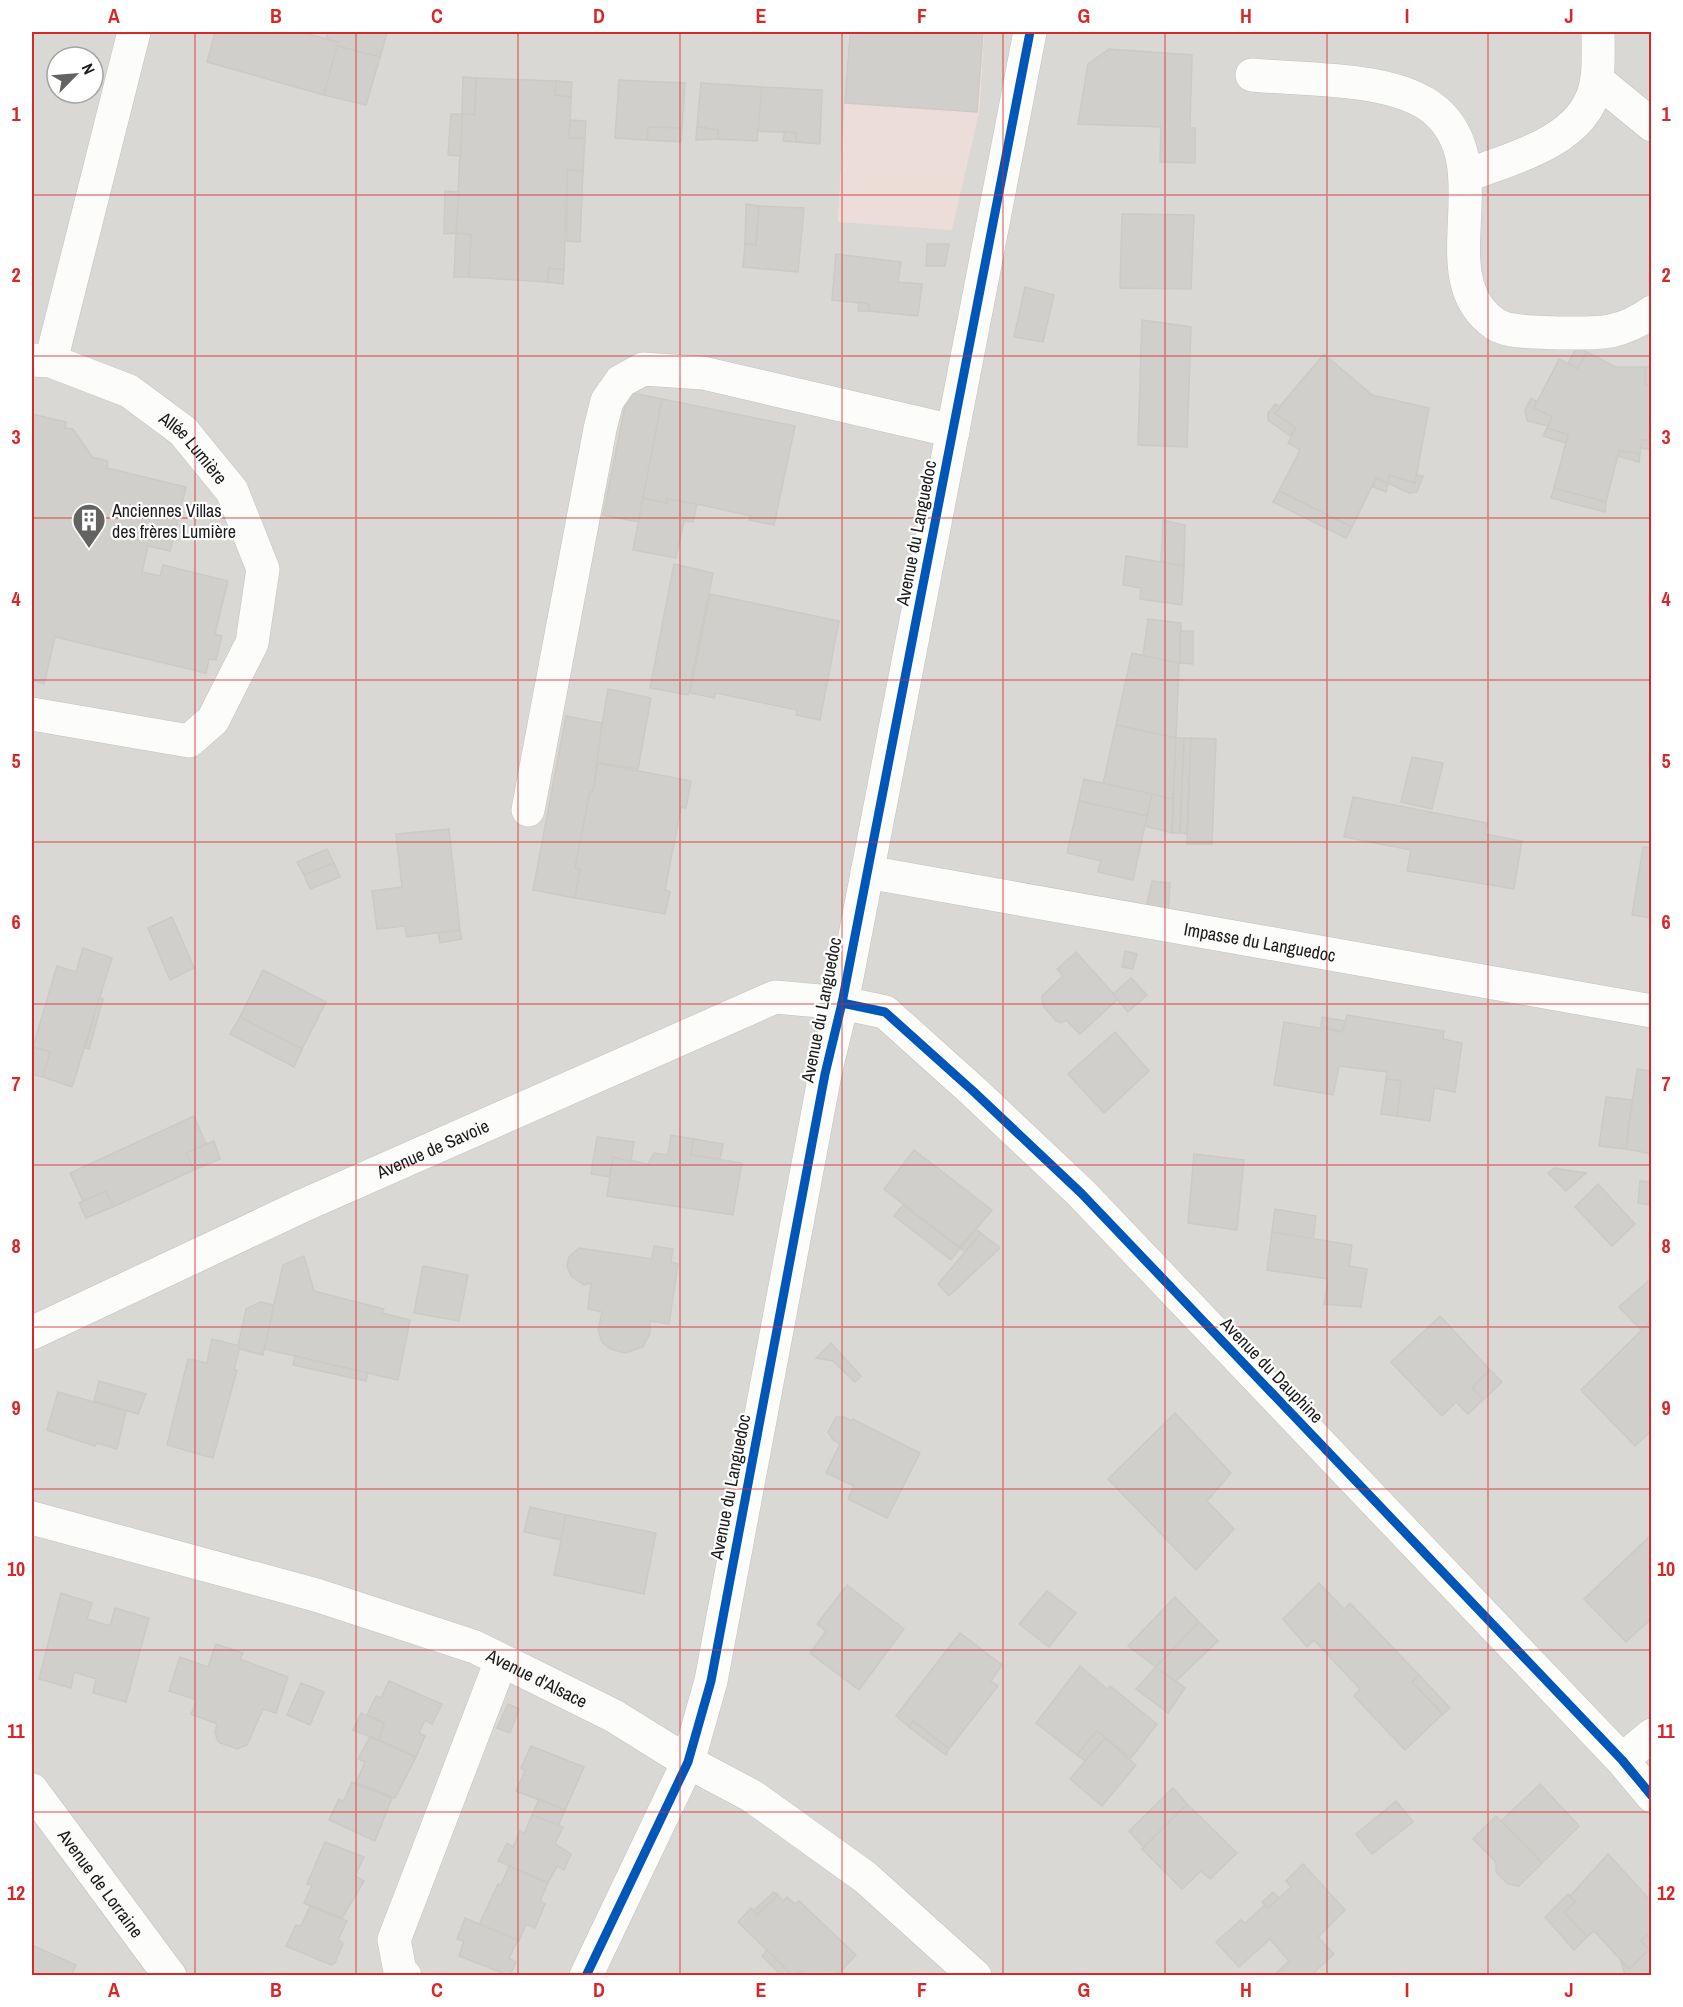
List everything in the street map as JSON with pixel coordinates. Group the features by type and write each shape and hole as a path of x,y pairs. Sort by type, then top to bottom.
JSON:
{"street":[{"name":"Allée Lumière","path":"32,714 189,741 213,720 252,643 263,569 232,491 183,431 129,391 41,361 134,32"},
{"name":"Avenue du Languedoc","path":"586,1976 688,1762 711,1681 825,1074 842,1003 1030,32"},
{"path":"1466,176 1554,140 1576,125 1589,103 1597,80 1598,32"},
{"path":"1252,75 1382,86 1411,96 1435,110 1449,125 1460,144 1466,176 1464,274 1469,294 1496,325 1532,332 1611,333 1634,325 1652,312"},
{"path":"1597,80 1652,125"},
{"path":"528,810 600,429 607,401 621,381 643,369 703,373 953,431"},
{"name":"Impasse du Languedoc","path":"867,872 1652,1011"},
{"name":"Avenue de Savoie","path":"32,1333 302,1206 775,996 842,1003"},
{"name":"Avenue du Dauphine","path":"842,1003 885,1012 1081,1193 1622,1760 1652,1796"},
{"name":"Avenue d'Alsace","path":"32,1518 316,1595 475,1647 614,1716 688,1762 752,1796 866,1876 975,1976"},
{"path":"405,1976 400,1971 394,1940 501,1661"},
{"path":"1622,1760 1652,1735"},
{"name":"Avenue de Lorraine","path":"32,1790 170,1976"}],"shaded area":[{"path":"32,32 849,32 838,222 979,113 984,32 1651,32 1651,1975 32,1975"},
{"path":"849,32 984,32 979,113 952,230 838,222"}],"building":[{"path":"215,32 300,32 339,42 324,95 207,62"},
{"path":"328,32 387,32 380,57 337,46 339,42 326,39"},
{"path":"850,32 983,32 977,112 845,103"},
{"path":"337,46 380,57 366,105 324,95"},
{"path":"1109,49 1192,55 1190,128 1195,128 1195,163 1160,162 1161,127 1078,124 1088,64"},
{"path":"463,77 476,78 475,115 462,114"},
{"path":"476,78 556,81 555,95 571,97 569,138 585,138 583,171 567,170 564,270 549,268 547,282 469,277 471,235 456,233 462,114 475,115"},
{"path":"619,80 685,83 682,128 648,127 647,140 615,138"},
{"path":"556,81 572,82 571,97 555,95"},
{"path":"701,83 762,87 757,141 718,139 718,130 697,127"},
{"path":"762,87 822,90 820,144 796,142 796,133 758,131"},
{"path":"451,114 462,114 461,156 448,155"},
{"path":"570,120 586,121 585,138 569,138"},
{"path":"648,127 682,128 681,142 647,140"},
{"path":"697,127 718,130 718,139 696,140"},
{"path":"785,131 796,133 796,142 783,141"},
{"path":"567,170 583,171 580,242 567,241"},
{"path":"445,191 459,192 456,233 444,234"},
{"path":"746,204 759,206 756,245 745,244"},
{"path":"759,206 804,208 798,272 743,267 745,244 756,245"},
{"path":"1122,214 1194,215 1191,289 1120,288"},
{"path":"456,233 471,235 469,277 454,277"},
{"path":"927,244 949,244 945,266 926,266"},
{"path":"836,254 901,262 898,282 922,284 918,316 869,311 869,304 832,300"},
{"path":"549,268 564,270 563,284 547,282"},
{"path":"1025,287 1054,295 1043,342 1014,337"},
{"path":"859,302 869,304 869,311 858,311"},
{"path":"1142,320 1191,327 1187,447 1138,445"},
{"path":"1578,346 1587,352 1578,369 1568,363"},
{"path":"1587,352 1615,367 1645,367 1645,385 1652,386 1652,440 1642,440 1640,454 1619,451 1606,502 1554,488 1568,435 1547,428 1552,417 1534,408 1559,359 1578,369"},
{"path":"1324,354 1372,395 1429,408 1415,483 1389,475 1388,483 1376,478 1352,527 1279,491 1300,450 1288,443 1296,428 1274,413"},
{"path":"1645,367 1652,367 1652,386 1645,385"},
{"path":"628,392 662,399 639,522 603,515"},
{"path":"1531,398 1536,401 1534,408 1552,417 1548,426 1527,421 1525,410"},
{"path":"662,399 795,426 774,525 749,520 751,516 697,504 667,499 667,503 643,498"},
{"path":"1275,404 1281,407 1274,413 1296,428 1290,436 1268,420 1268,413"},
{"name":"Anciennes Villas des frères Lumière","path":"32,414 66,422 65,428 73,429 92,457 108,461 107,468 186,487 170,551 148,546 142,572 160,576 163,565 228,581 215,634 222,636 216,660 209,659 206,673 55,637 44,684 32,680"},
{"path":"1547,428 1568,435 1566,443 1543,436"},
{"path":"1642,440 1652,440 1652,450 1641,448"},
{"path":"1619,451 1640,454 1639,462 1618,456"},
{"path":"1389,475 1415,483 1416,475 1423,476 1417,492 1409,493 1388,483"},
{"path":"1376,478 1388,483 1386,492 1373,487"},
{"path":"1554,488 1606,502 1605,512 1551,498"},
{"path":"1279,491 1352,527 1346,538 1273,502"},
{"path":"643,498 667,503 667,499 697,504 693,522 684,521 676,558 633,550"},
{"path":"1163,520 1185,525 1184,566 1161,562"},
{"path":"1126,556 1184,566 1182,605 1140,599 1141,588 1123,585"},
{"path":"674,564 713,573 688,695 650,688"},
{"path":"710,594 839,621 820,720 796,715 797,710 716,693 714,698 690,693"},
{"path":"1148,619 1181,623 1180,663 1143,656"},
{"path":"1180,631 1193,631 1193,664 1180,663"},
{"path":"1132,653 1179,663 1176,738 1116,725"},
{"path":"608,689 651,698 638,769 596,762"},
{"path":"566,716 602,723 593,792 590,792 575,868 580,869 575,898 533,890"},
{"path":"1116,725 1176,738 1173,799 1103,784"},
{"path":"1176,738 1184,738 1180,833 1172,833"},
{"path":"1184,738 1191,738 1187,834 1180,833"},
{"path":"1191,738 1216,739 1212,844 1187,844"},
{"path":"1412,757 1443,763 1432,809 1401,802"},
{"path":"598,763 691,781 686,808 681,807 665,890 670,892 665,914 575,898 580,869 575,868"},
{"path":"1084,779 1152,794 1147,816 1079,801"},
{"path":"1152,794 1173,799 1172,833 1145,826"},
{"path":"1353,797 1487,823 1485,834 1522,841 1514,889 1407,871 1411,850 1344,837"},
{"path":"1079,801 1147,816 1133,880 1098,872 1101,861 1067,853"},
{"path":"449,829 460,930 407,937 405,926 377,929 372,891 402,887 396,834"},
{"path":"1643,847 1652,848 1652,918 1632,915"},
{"path":"327,849 334,863 304,875 297,862"},
{"path":"334,863 340,877 310,889 304,875"},
{"path":"1152,881 1170,883 1168,914 1146,908"},
{"path":"172,917 194,968 170,980 148,928"},
{"path":"460,930 462,939 440,943 438,933"},
{"path":"83,948 112,958 72,1087 43,1077 50,1052 33,1047 57,966 76,972"},
{"path":"1125,951 1137,954 1133,969 1122,967"},
{"path":"1076,952 1118,999 1080,1034 1066,1020 1061,1023 1056,1021 1043,1006 1042,996 1063,976 1057,969"},
{"path":"263,970 326,1002 302,1049 240,1017"},
{"path":"1131,978 1147,995 1128,1012 1113,994"},
{"path":"99,998 103,999 89,1049 85,1048"},
{"path":"1347,1015 1444,1031 1443,1039 1462,1043 1455,1092 1434,1088 1430,1121 1397,1116 1401,1081 1386,1079 1387,1072 1339,1066 1333,1095 1274,1085 1284,1022 1342,1032"},
{"path":"240,1017 302,1049 294,1067 230,1034"},
{"path":"1322,1017 1345,1021 1342,1032 1321,1026"},
{"path":"1115,1032 1149,1071 1104,1113 1068,1074"},
{"path":"33,1047 50,1052 43,1077 32,1074"},
{"path":"1637,1069 1652,1071 1652,1154 1626,1149"},
{"path":"1386,1079 1401,1081 1397,1116 1381,1114"},
{"path":"1606,1097 1632,1100 1626,1149 1599,1146"},
{"path":"194,1116 206,1144 186,1153 194,1170 113,1207 106,1191 83,1201 70,1173"},
{"path":"671,1135 694,1139 691,1155 742,1163 733,1215 607,1196 613,1157 648,1164 654,1153 668,1155"},
{"path":"597,1137 634,1142 631,1162 613,1157 609,1177 591,1174"},
{"path":"694,1139 723,1144 720,1159 691,1155"},
{"path":"214,1141 220,1159 194,1170 186,1153"},
{"path":"914,1150 992,1210 960,1248 884,1189"},
{"path":"1194,1154 1244,1160 1237,1230 1188,1223"},
{"path":"1554,1168 1586,1173 1566,1191 1548,1173"},
{"path":"1640,1181 1652,1182 1652,1205 1638,1203"},
{"path":"1598,1184 1635,1224 1612,1246 1575,1207"},
{"path":"106,1191 113,1207 86,1218 79,1203"},
{"path":"903,1205 960,1248 951,1260 894,1216"},
{"path":"1275,1209 1316,1216 1313,1240 1272,1232"},
{"path":"976,1229 981,1233 965,1252 960,1248"},
{"path":"1272,1232 1352,1245 1349,1266 1367,1269 1361,1307 1324,1304 1328,1279 1267,1270"},
{"path":"981,1233 1000,1248 949,1296 938,1284"},
{"path":"654,1246 673,1249 671,1262 678,1264 669,1324 650,1321 650,1333 643,1347 625,1353 611,1349 602,1342 598,1330 602,1312 588,1309 591,1283 584,1285 571,1276 567,1266 569,1257 579,1248 652,1259"},
{"path":"304,1256 314,1291 384,1309 382,1313 410,1320 398,1380 264,1349 283,1265"},
{"path":"423,1266 468,1275 459,1321 414,1313"},
{"path":"1652,1278 1652,1325 1649,1323 1642,1331 1619,1307"},
{"path":"260,1302 274,1305 263,1355 240,1349 238,1346 246,1309"},
{"path":"1440,1316 1490,1370 1472,1388 1484,1399 1468,1414 1456,1402 1442,1416 1391,1362"},
{"path":"1649,1323 1652,1325 1652,1430 1635,1446 1581,1390"},
{"path":"212,1339 240,1346 234,1370 237,1370 213,1458 167,1445 188,1359 207,1363"},
{"path":"831,1343 861,1376 855,1382 833,1361 816,1358"},
{"path":"295,1356 368,1373 366,1381 293,1365"},
{"path":"1490,1370 1502,1382 1484,1399 1472,1388"},
{"path":"99,1381 146,1394 138,1414 94,1401"},
{"path":"58,1392 126,1411 117,1449 97,1443 95,1446 47,1430"},
{"path":"1175,1413 1231,1473 1207,1501 1234,1529 1196,1570 1108,1479"},
{"path":"836,1417 844,1417 852,1421 853,1419 920,1453 887,1518 848,1499 854,1486 826,1473 840,1444 833,1440 828,1432"},
{"path":"530,1507 566,1515 562,1540 524,1532"},
{"path":"566,1515 656,1533 644,1594 554,1575"},
{"path":"1652,1534 1652,1618 1626,1642 1584,1599"},
{"path":"1319,1583 1344,1609 1350,1603 1419,1675 1412,1682 1443,1714 1405,1750 1354,1696 1360,1689 1314,1640 1307,1647 1283,1619"},
{"path":"847,1585 904,1629 859,1690 810,1653 826,1631 817,1624"},
{"path":"1047,1591 1076,1613 1049,1647 1019,1624"},
{"path":"61,1593 92,1603 87,1619 110,1626 115,1608 149,1618 126,1702 93,1693 96,1679 74,1672 71,1688 39,1679"},
{"path":"1175,1597 1199,1622 1156,1667 1128,1646"},
{"path":"1199,1622 1218,1641 1176,1681 1156,1667"},
{"path":"960,1633 1002,1665 991,1681 998,1686 949,1749 913,1721 909,1727 896,1716"},
{"path":"216,1644 243,1653 240,1659 288,1677 276,1713 263,1709 247,1745 237,1749 218,1742 215,1733 217,1724 191,1714 197,1700 169,1691 180,1657 208,1667"},
{"path":"1080,1666 1107,1689 1110,1686 1157,1724 1131,1758 1097,1731 1077,1755 1036,1723"},
{"path":"1156,1667 1185,1688 1168,1713 1136,1689"},
{"path":"1419,1675 1450,1708 1443,1714 1412,1682"},
{"path":"389,1681 442,1704 432,1724 425,1720 419,1733 425,1736 416,1757 379,1740 384,1723 367,1715 376,1696 381,1698"},
{"path":"301,1683 324,1692 310,1725 287,1715"},
{"path":"508,1704 519,1709 510,1733 497,1728"},
{"path":"361,1713 384,1723 379,1740 353,1730"},
{"path":"913,1721 949,1749 946,1755 909,1727"},
{"path":"1097,1731 1105,1738 1085,1761 1077,1755"},
{"path":"370,1737 416,1757 395,1798 356,1783 365,1762 358,1759"},
{"path":"1105,1738 1136,1765 1102,1806 1070,1779"},
{"path":"531,1746 584,1767 565,1810 516,1791 525,1771 521,1768"},
{"path":"352,1782 392,1798 375,1841 329,1820 339,1799 343,1802"},
{"path":"1540,1784 1579,1826 1542,1863 1501,1821"},
{"path":"1173,1788 1187,1804 1144,1848 1129,1831"},
{"path":"539,1799 565,1810 558,1826 532,1815"},
{"path":"1396,1801 1413,1822 1372,1854 1356,1834"},
{"path":"1187,1804 1237,1853 1210,1879 1201,1871 1182,1889 1142,1849"},
{"path":"532,1815 563,1827 555,1844 571,1854 564,1870 557,1866 548,1883 498,1861 507,1843 513,1847 520,1831 524,1834"},
{"path":"1496,1816 1542,1863 1519,1886 1508,1884 1496,1872 1496,1862 1473,1839"},
{"path":"325,1842 364,1857 355,1876 364,1881 342,1918 304,1903 312,1885 307,1884"},
{"path":"1608,1854 1652,1902 1652,1930 1641,1941 1649,1950 1629,1969 1594,1931 1587,1937 1564,1912 1575,1902 1570,1896"},
{"path":"1303,1864 1345,1910 1318,1937 1334,1954 1310,1976 1273,1976 1289,1961 1270,1939 1239,1967 1216,1942 1241,1920 1245,1923 1265,1905 1268,1908 1291,1887 1286,1881"},
{"path":"509,1866 548,1883 540,1901 545,1904 535,1928 526,1924 519,1941 479,1925"},
{"path":"774,1892 778,1895 757,1915 753,1911"},
{"path":"1273,1892 1279,1898 1268,1908 1262,1902"},
{"path":"1568,1894 1575,1902 1564,1912 1587,1937 1574,1950 1545,1917"},
{"path":"778,1895 783,1901 787,1897 795,1904 799,1901 856,1955 836,1976 805,1976 801,1971 793,1976 738,1922 751,1908 757,1915"},
{"path":"310,1906 347,1921 338,1940 343,1943 335,1963 331,1965 286,1946 296,1925 301,1926"},
{"path":"465,1918 518,1940 509,1958 516,1962 510,1976 459,1956 464,1941 457,1939"},
{"path":"1647,1935 1652,1942 1652,1976 1625,1976 1621,1961 1629,1969 1649,1950 1641,1941"},
{"path":"32,1945 76,1965 71,1976 32,1976"},
{"path":"767,1950 793,1976 782,1976 762,1956"}],"cycle path":[{"path":"586,1976 688,1762 711,1681 825,1074 842,1003 1030,32"},
{"path":"842,1003 885,1012 1081,1193 1622,1760 1652,1796"}],"place":[{"name":"Anciennes Villas des frères Lumière","path":"89,549"}]}
